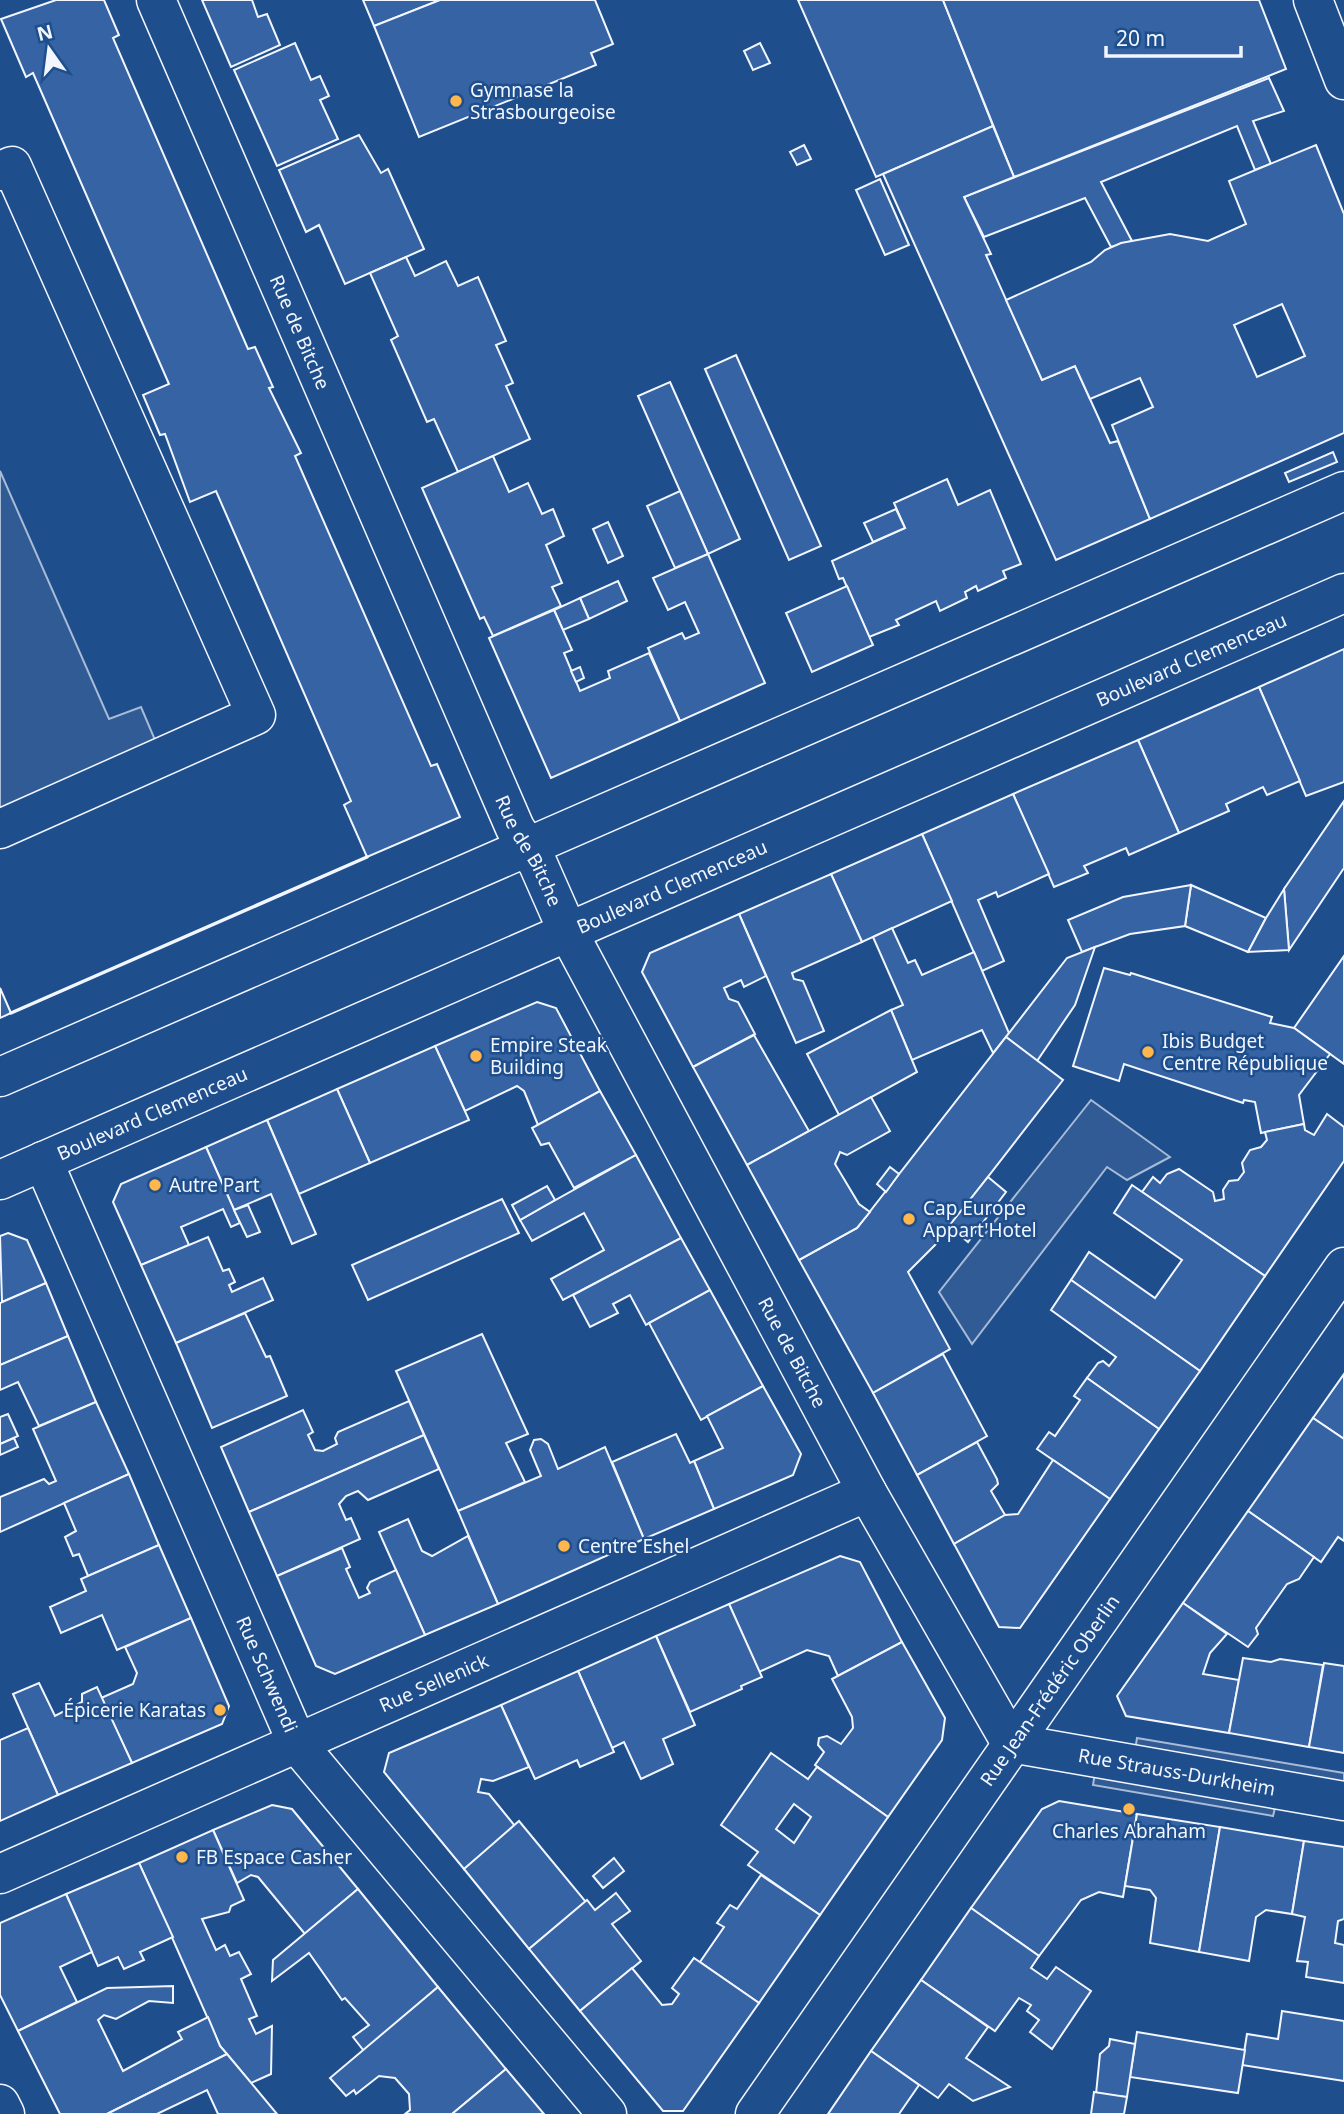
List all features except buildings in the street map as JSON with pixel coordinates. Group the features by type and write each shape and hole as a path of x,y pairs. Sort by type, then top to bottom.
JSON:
{"street":[{"name":"Rue de Bitche","path":"156,0 516,828 568,932 867,1492 1012,1743"},
{"path":"1313,0 1344,80"},
{"path":"0,171 12,166 256,715 0,829"},
{"path":"0,1077 1344,491"},
{"name":"Boulevard Clemenceau","path":"0,1180 1344,593"},
{"name":"Rue Schwendi","path":"43,1161 298,1745 607,2114"},
{"name":"Rue Jean-Frédéric Oberlin","path":"755,2114 1344,1267"},
{"name":"Rue Sellenick","path":"0,1874 298,1745 867,1492"},
{"name":"Rue Strauss-Durkheim","path":"1012,1743 1344,1801"},
{"path":"0,2104 5,2114"}],"shaded area":[{"path":"0,471 109,719 141,707 158,747 0,816"},
{"path":"1091,1100 1170,1157 1127,1180 1107,1167 972,1344 939,1292"},
{"path":"1137,1738 1344,1773 1344,1786 1135,1751"},
{"path":"1095,1773 1276,1804 1273,1816 1093,1785"}],"wall":[{"path":"11,1013 367,857"}],"place":[{"name":"Gymnase la Strasbourgeoise","path":"456,101"},
{"name":"Ibis Budget Centre République","path":"1148,1052"},
{"name":"Empire Steak Building","path":"476,1056"},
{"name":"Autre Part","path":"155,1185"},
{"name":"Cap Europe Appart'Hotel","path":"909,1219"},
{"name":"Centre Eshel","path":"564,1546"},
{"name":"Épicerie Karatas","path":"220,1710"},
{"name":"Charles Abraham","path":"1129,1809"},
{"name":"FB Espace Casher","path":"182,1857"}]}
